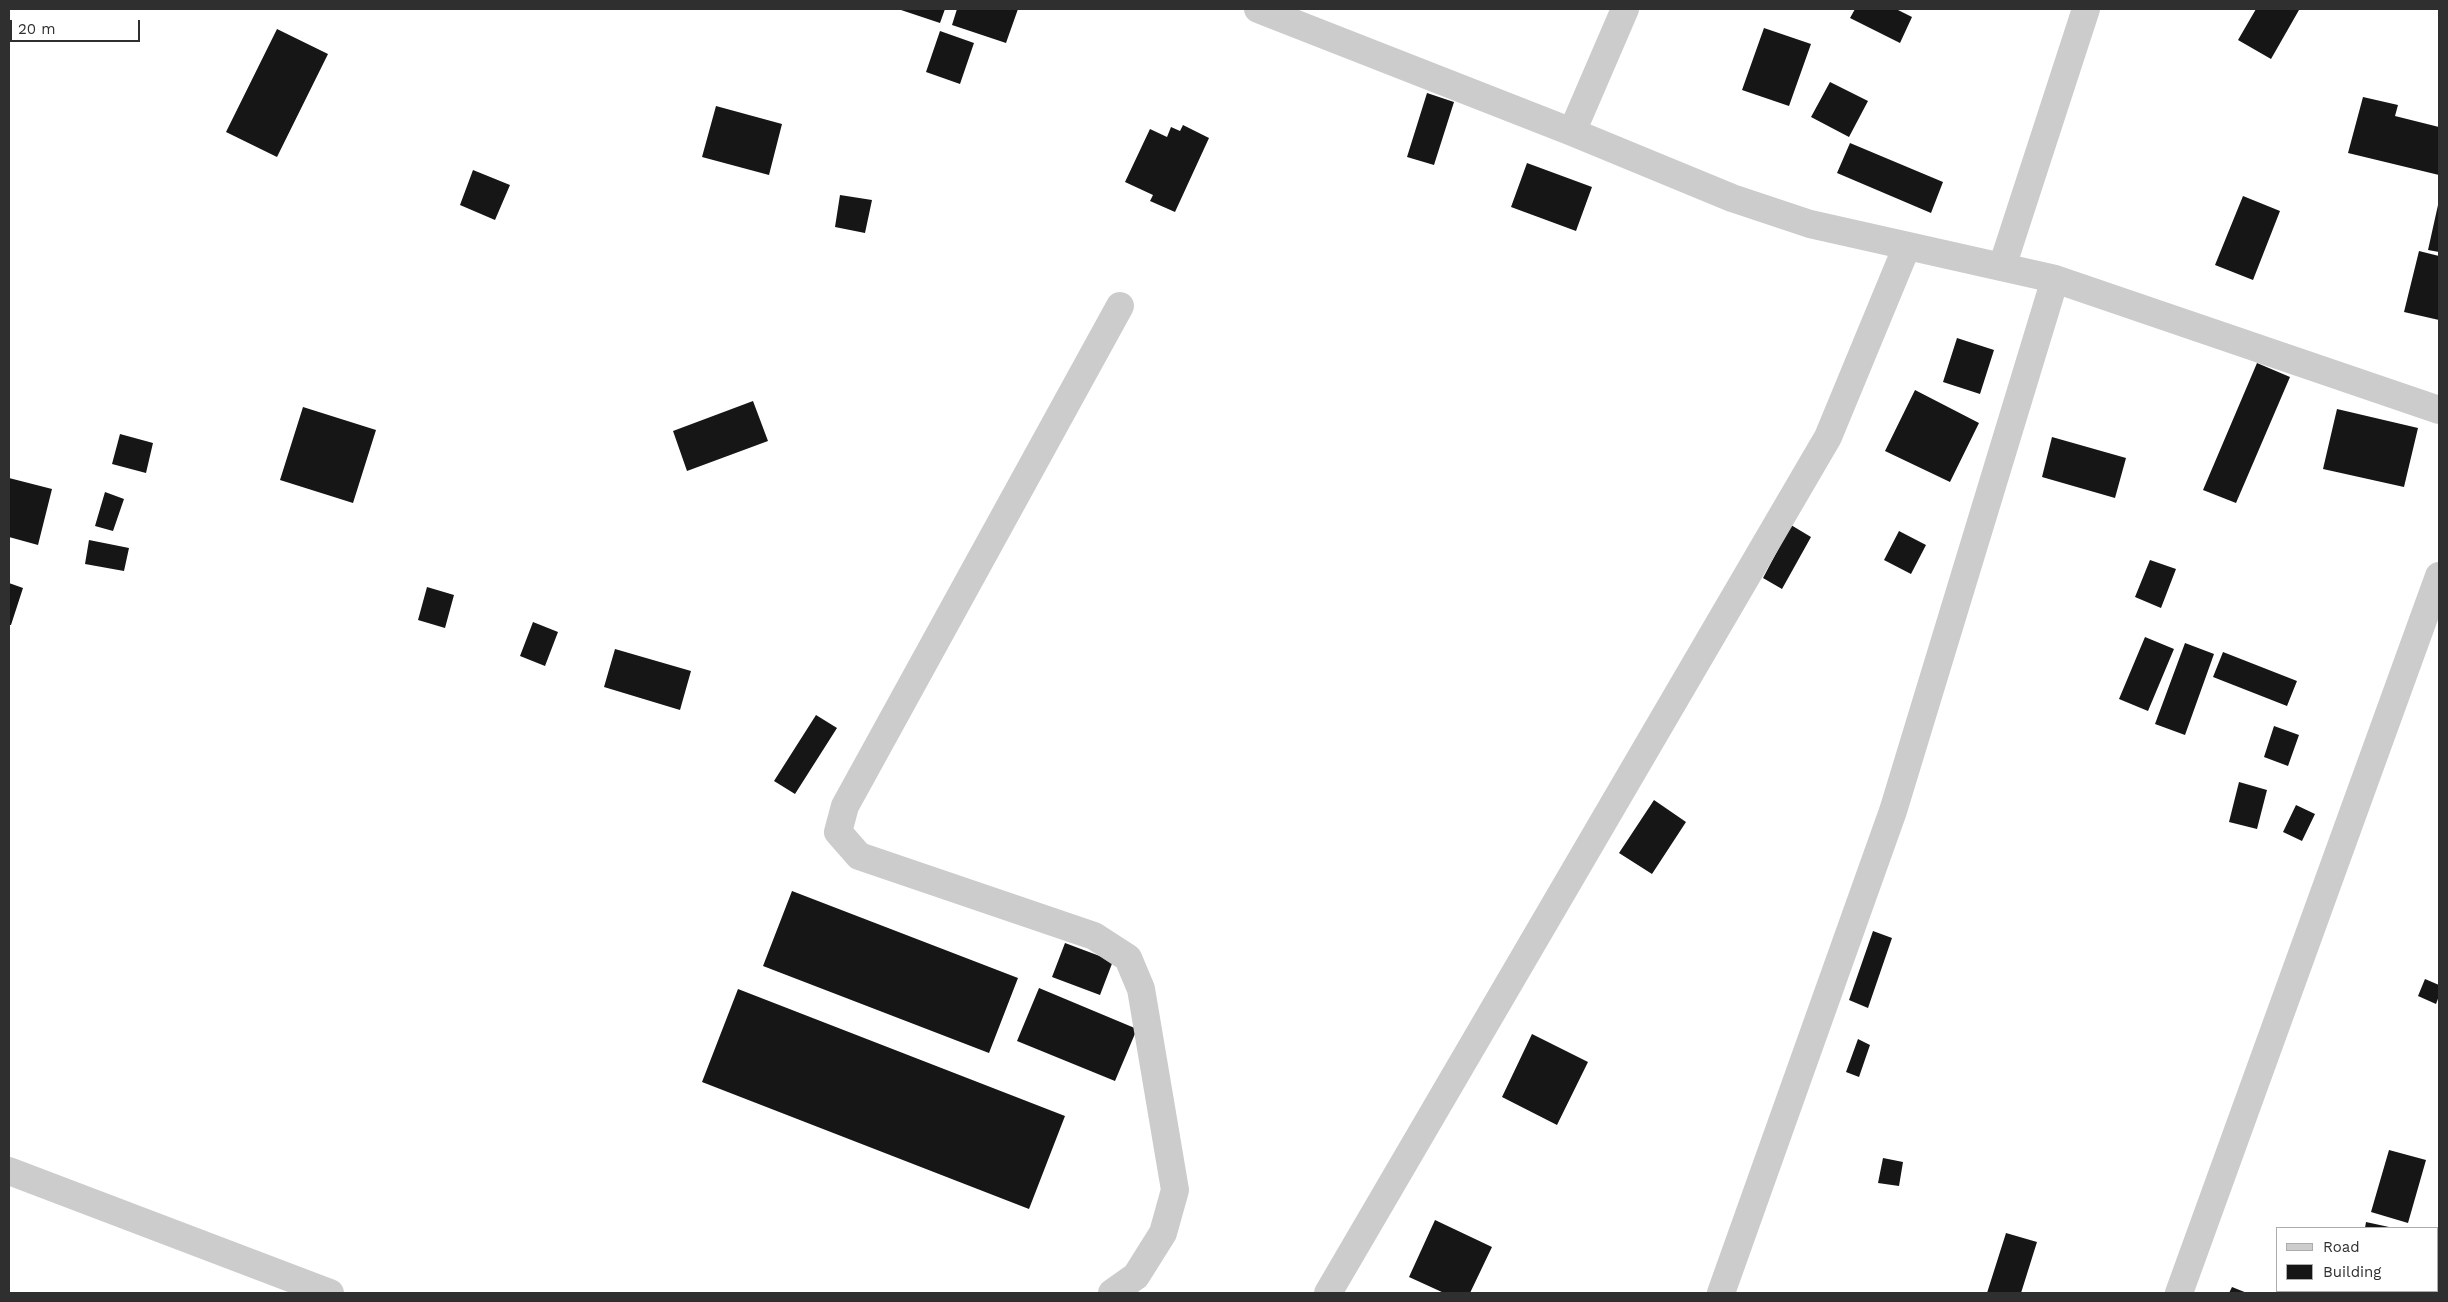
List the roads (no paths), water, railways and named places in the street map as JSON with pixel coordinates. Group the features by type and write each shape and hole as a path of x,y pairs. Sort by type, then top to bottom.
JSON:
{"street":[{"path":"1258,9 1572,132 1732,198 1810,224 2055,279 2439,410"},
{"path":"1572,132 1624,9"},
{"path":"2002,267 2086,9"},
{"path":"1328,1293 1828,437 1907,246"},
{"path":"1721,1293 1893,811 2055,279"},
{"path":"1112,1293 1136,1276 1163,1233 1175,1190 1141,989 1128,958 1094,936 859,856 838,832 844,806 1120,306"},
{"path":"2179,1293 2439,576"},
{"path":"10,1173 330,1293"}]}
